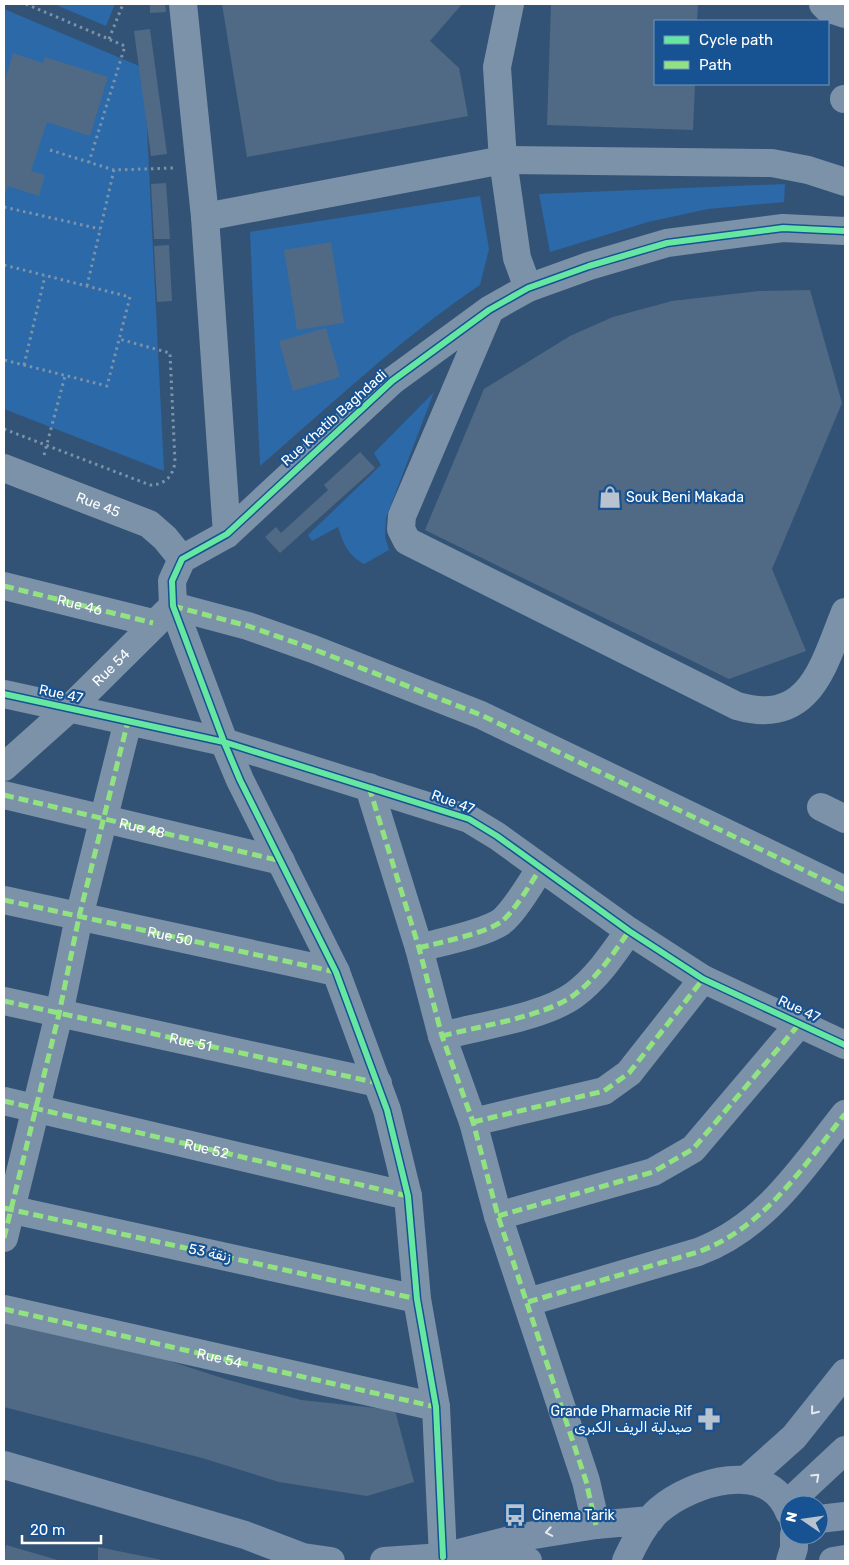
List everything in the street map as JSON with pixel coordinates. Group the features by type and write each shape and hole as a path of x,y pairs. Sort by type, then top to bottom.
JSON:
{"main road":[{"path":"746,1480 794,1436 845,1373"},
{"path":"801,1495 845,1450"},
{"path":"4,1465 245,1535 303,1557 331,1561"},
{"path":"626,1561 640,1532 659,1510 698,1486 717,1481 746,1480 758,1483 772,1491 779,1498"},
{"path":"829,1518 845,1516"},
{"path":"443,1557 522,1537 596,1525 650,1520"},
{"path":"790,1561 794,1545"},
{"path":"384,1561 443,1557 528,1561"},
{"path":"833,1561 845,1559"}],"street":[{"path":"183,4 201,167 227,534"},
{"path":"510,4 497,67 503,160 517,258 528,288"},
{"path":"823,4 827,8 845,14"},
{"path":"205,217 503,160 772,162 845,182"},
{"name":"Rue Khatib Baghdadi","path":"182,559 227,534 392,381 489,310 528,288 589,266 667,243 784,228 845,231"},
{"path":"489,310 402,516 401,529 407,541 728,701 755,711 774,710 792,704 807,692 818,677 845,612"},
{"name":"Rue 45","path":"4,468 150,524 165,538 182,559"},
{"path":"182,559 172,581 163,615 224,742 240,780 336,972 387,1110 408,1196 417,1299 436,1407 443,1557"},
{"name":"Rue 46","path":"4,586 163,615 248,626 313,649 481,715 845,890"},
{"name":"Rue 54","path":"4,767 70,708 163,615"},
{"name":"Rue 47","path":"4,694 224,742 469,819 497,836 540,869 629,931 703,979 845,1045"},
{"path":"4,1238 6,1208 59,1014 78,917 128,721"},
{"path":"369,786 419,948 442,1036 473,1122 498,1216 586,1481 596,1525"},
{"name":"Rue 48","path":"4,795 281,862"},
{"path":"821,807 845,819"},
{"path":"419,948 475,932 501,922 540,869"},
{"name":"Rue 50","path":"4,900 336,972"},
{"path":"442,1036 540,1011 574,996 608,962 629,931"},
{"path":"473,1122 604,1091 629,1073 703,979"},
{"name":"Rue 51","path":"4,1001 378,1083"},
{"path":"498,1216 653,1172 694,1149 800,1024"},
{"name":"Rue 52","path":"4,1101 408,1196"},
{"path":"528,1302 671,1261 715,1246 762,1215 782,1194 845,1114"},
{"name":"زنقة 53","path":"6,1208 417,1299"},
{"name":"Rue 54","path":"4,1309 436,1407"}],"path":[{"path":"26,4 125,46 89,162"},
{"path":"109,39 123,4"},
{"path":"50,150 114,170 201,167"},
{"path":"87,286 114,170"},
{"path":"4,207 100,229"},
{"path":"4,266 130,297 107,386 4,360"},
{"path":"24,365 45,276"},
{"path":"4,429 150,485 162,483 172,475 175,462 170,353 119,339"},
{"path":"37,481 65,376"}],"shaded area":[{"path":"54,4 115,4 106,26"},
{"path":"4,9 144,68 164,471 4,409"},
{"path":"785,184 784,202 708,209 648,222 550,252 539,194"},
{"path":"480,196 489,249 480,285 395,349 260,466 250,232"},
{"path":"434,392 386,518 385,537 389,550 364,564 354,557 347,548 338,527 312,541 308,535 381,465 374,453"}],"building":[{"path":"150,4 165,4 166,12 150,13"},
{"path":"222,4 462,4 430,41 459,68 468,116 247,157"},
{"path":"551,4 698,4 697,20 654,20 654,85 695,85 693,130 547,125"},
{"path":"150,29 167,154 151,156 134,31"},
{"path":"13,53 43,63 45,57 108,77 90,136 47,122 31,171 45,175 39,196 8,186 4,198 4,84"},
{"path":"166,183 170,239 154,239 151,184"},
{"path":"331,242 344,323 297,330 284,250"},
{"path":"169,245 172,301 157,302 154,246"},
{"path":"810,290 842,403 772,569 806,651 729,679 425,530 484,389 570,336 613,317 672,301 759,291"},
{"path":"326,328 340,377 293,391 279,341"},
{"path":"360,452 375,468 280,553 265,537 276,527 281,533 328,490 324,485"},
{"path":"4,1317 139,1351 225,1379 301,1400 395,1410 414,1482 367,1496 279,1482 202,1458 4,1407"},
{"path":"6,1545 61,1561 4,1561"},
{"path":"98,1547 162,1560 162,1561 98,1561"}],"marked path":[{"path":"4,586 153,623"},
{"path":"173,606 248,626 313,649 481,715 845,890"},
{"path":"4,1238 59,1014 79,917 128,721"},
{"path":"369,787 419,948 442,1036 473,1122 498,1216 586,1481 596,1525"},
{"path":"4,795 281,861"},
{"path":"419,948 473,934 501,922 517,905 540,869"},
{"path":"4,900 336,972"},
{"path":"442,1036 511,1020 561,1003 590,981 629,931"},
{"path":"473,1122 604,1091 629,1073 703,979"},
{"path":"4,1001 378,1083"},
{"path":"498,1216 653,1172 693,1149 800,1023"},
{"path":"4,1101 408,1196"},
{"path":"528,1302 698,1252 722,1241 763,1212 781,1194 845,1114"},
{"path":"4,1208 417,1299"},
{"path":"4,1309 436,1407"}],"cycle path":[{"path":"443,1557 436,1407 417,1299 408,1196 387,1110 336,972 240,780 224,742 173,606 172,581 182,559 227,534 392,381 489,310 528,288 589,266 667,243 783,228 845,231"},
{"path":"4,694 224,742 469,819 497,836 629,931 703,979 845,1045"}],"place":[{"name":"Souk Beni Makada","path":"610,497"},
{"name":"Grande Pharmacie Rif صيدلية الريف الكبرى","path":"709,1419"},
{"name":"Cinema Tarik","path":"515,1515"}]}
